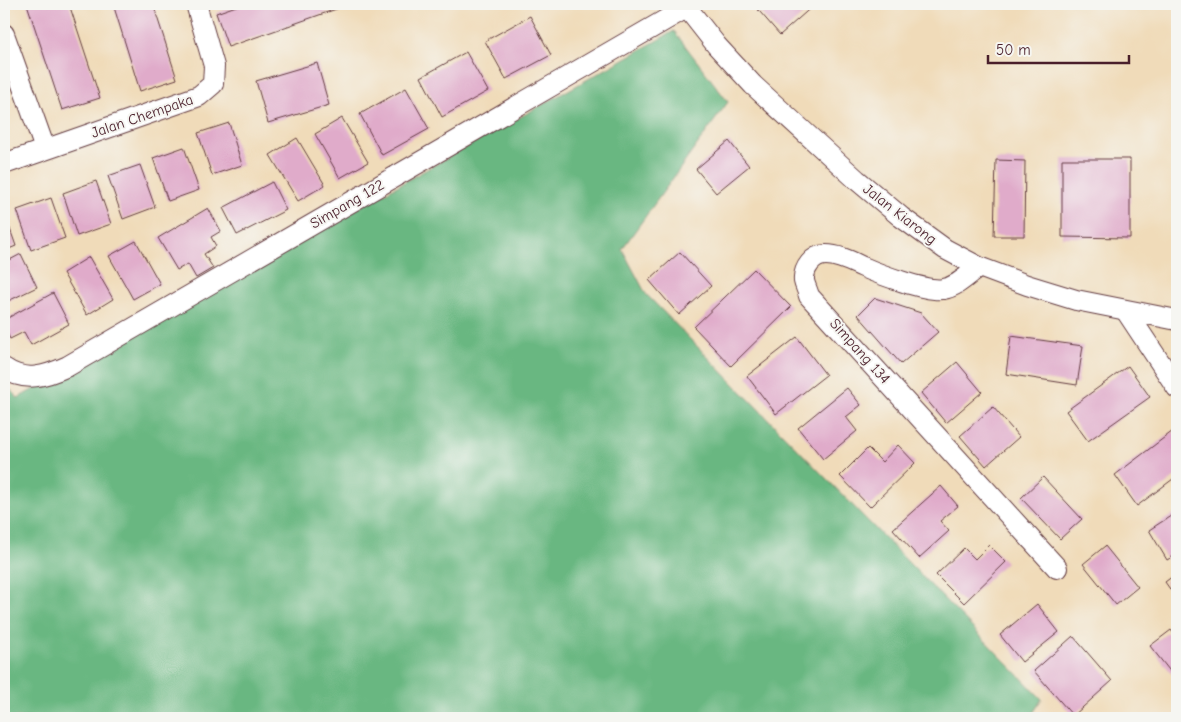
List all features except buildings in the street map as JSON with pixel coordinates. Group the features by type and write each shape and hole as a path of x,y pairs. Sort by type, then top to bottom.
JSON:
{"street":[{"name":"Jalan Chempaka","path":"4,164 199,96 213,84 214,66 196,4"},
{"name":"Jalan Kiarong","path":"685,6 717,46 753,85 857,180 901,217 945,250 979,267 1027,285 1076,300 1177,320"},
{"name":"Simpang 122","path":"4,368 12,374 34,378 50,374 68,366 685,6"},
{"path":"4,34 45,149"},
{"name":"Simpang 134","path":"979,267 956,285 943,290 918,285 873,271 841,258 827,255 815,257 808,266 804,280 809,296 1058,568"},
{"path":"1126,311 1177,388"}],"green space":[{"path":"674,31 728,102 622,249 646,294 1042,699 1030,718 4,718 4,383 18,398"}]}
